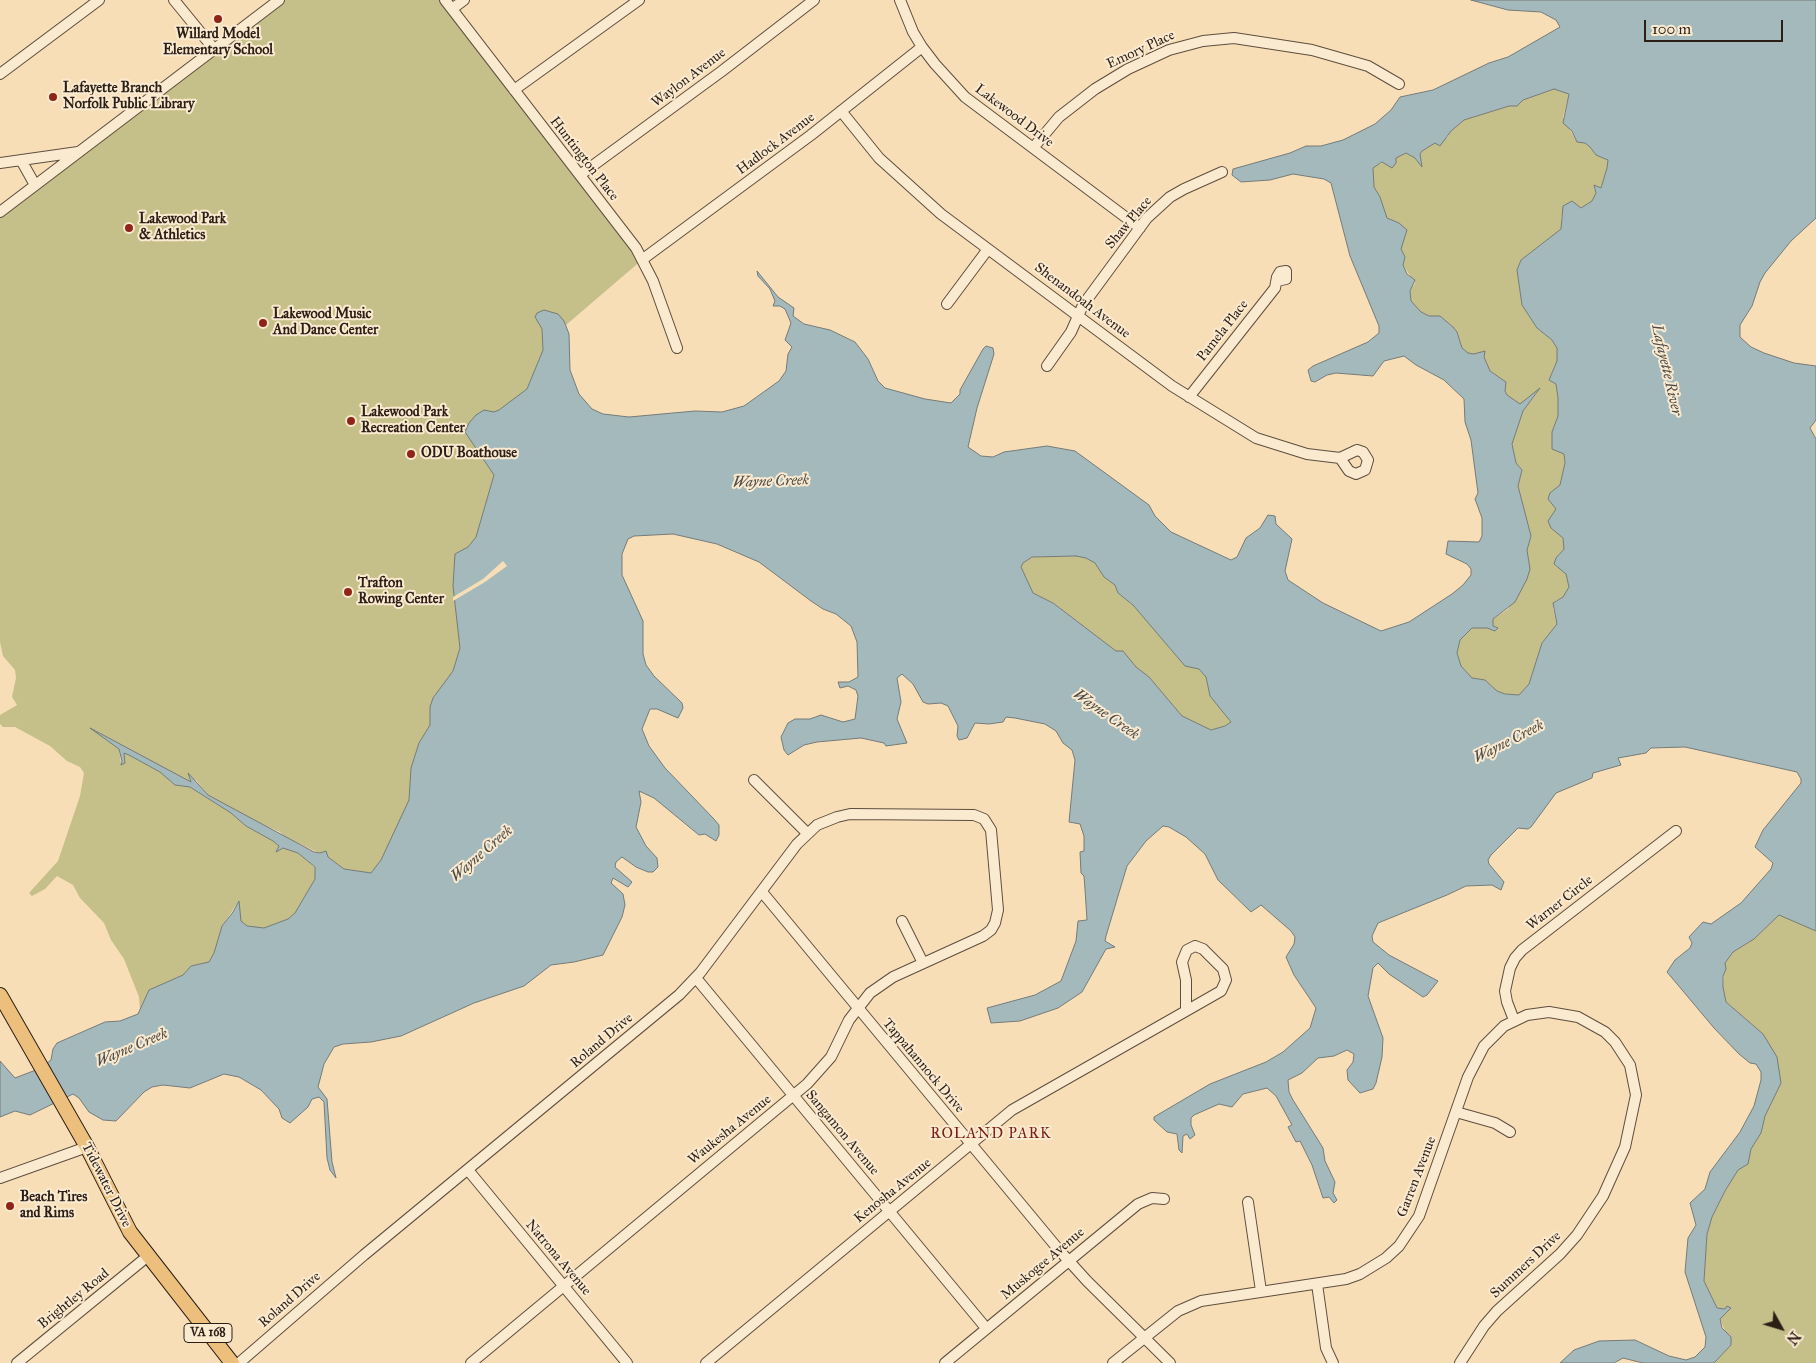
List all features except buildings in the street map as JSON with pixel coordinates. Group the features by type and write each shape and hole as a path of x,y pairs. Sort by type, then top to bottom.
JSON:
{"highway":[{"name":"Tidewater Drive","path":"0,995 62,1101 130,1232 232,1363"}],"street":[{"path":"0,74 99,0"},
{"path":"174,0 214,49"},
{"path":"0,212 279,0"},
{"name":"Huntington Place","path":"445,0 580,175 642,260 656,289 677,348"},
{"path":"452,9 464,0"},
{"path":"514,90 639,0"},
{"name":"Waylon Avenue","path":"580,175 814,0"},
{"name":"Lakewood Drive","path":"900,0 913,32 922,47 965,97 1140,228"},
{"name":"Emory Place","path":"1033,148 1059,117 1095,89 1128,69 1169,50 1203,40 1234,38 1312,50 1368,66 1399,84"},
{"name":"Hadlock Avenue","path":"642,260 841,111 922,47"},
{"name":"Shenandoah Avenue","path":"841,111 859,135 892,171 941,214 1189,397 1256,438 1306,454 1340,458"},
{"path":"0,163 79,152"},
{"path":"21,160 35,185"},
{"name":"Shaw Place","path":"1047,366 1071,332 1083,305 1152,213 1170,197 1222,172"},
{"path":"947,304 988,249"},
{"name":"Pamela Place","path":"1189,397 1275,288 1277,281"},
{"path":"754,780 807,833"},
{"name":"Roland Drive","path":"239,1363 364,1255 679,994 696,978 807,833 824,821 850,814 974,815 984,819 991,830 998,910 996,920"},
{"name":"Warner Circle","path":"1514,1020 1505,991 1510,968 1515,958 1522,950 1676,831"},
{"name":"Tappahannock Drive","path":"762,892 1068,1261 1170,1363"},
{"name":"Waukesha Avenue","path":"471,1363 794,1096 820,1071 831,1057 857,1007 880,984 983,936 991,930 996,920"},
{"path":"902,921 923,963"},
{"name":"Kenosha Avenue","path":"706,1363 889,1211 1027,1100 1186,1011 1221,991 1226,980 1223,969 1200,947 1191,947 1184,955 1182,962 1187,995 1186,1011"},
{"name":"Sangamon Avenue","path":"696,978 986,1328"},
{"name":"Garren Avenue","path":"1113,1363 1188,1306 1215,1297 1317,1284 1360,1274 1381,1262 1399,1246 1419,1216 1468,1078 1484,1046 1493,1035 1514,1020 1527,1015 1549,1012 1578,1017 1593,1024 1615,1042 1624,1053 1635,1083 1636,1100"},
{"name":"Summers Drive","path":"1460,1363 1497,1311 1560,1254 1591,1216 1613,1176 1625,1147 1636,1100"},
{"path":"1456,1112 1495,1123 1510,1132"},
{"path":"0,1178 87,1147"},
{"name":"Natrona Avenue","path":"468,1170 627,1363"},
{"name":"Muskogee Avenue","path":"945,1363 1138,1204 1152,1198 1164,1198"},
{"path":"1248,1202 1261,1291"},
{"name":"Brightley Road","path":"17,1363 148,1256"},
{"path":"1317,1284 1326,1348 1333,1363"}],"shaded area":[{"path":"279,0 446,0 643,259 566,325 564,321 535,317 542,329 543,350 527,389 516,399 465,432 494,475 476,537 468,547 456,599 460,648 453,671 430,707 430,725 419,743 411,768 409,800 381,860 371,873 344,869 328,857 250,819 208,795 196,780 194,781 189,775 191,782 95,731 119,749 121,764 125,763 124,753 160,772 175,785 190,787 231,813 246,826 273,841 279,846 276,851 283,848 298,852 315,868 315,879 295,913 288,919 264,928 247,926 241,921 238,902 222,926 214,953 209,962 191,966 183,975 149,990 140,1010 139,997 124,959 111,940 104,923 80,898 73,885 57,876 45,889 32,896 29,893 58,861 80,796 84,773 80,767 67,761 50,746 15,727 3,727 0,724 0,715 17,705 12,697 16,678 15,670 3,656 0,642 0,212"},
{"path":"1554,89 1569,94 1563,117 1577,142 1585,143 1596,155 1608,159 1601,188 1594,186 1596,193 1592,201 1581,208 1563,213 1561,229 1521,260 1517,270 1522,305 1537,328 1552,340 1557,348 1557,361 1549,380 1556,384 1558,398 1558,416 1552,432 1552,448 1564,454 1565,463 1560,485 1550,493 1548,499 1556,509 1551,528 1559,532 1565,543 1564,549 1556,558 1555,566 1562,569 1566,574 1569,587 1563,597 1555,601 1553,608 1557,624 1542,643 1529,684 1519,695 1505,694 1497,691 1485,680 1472,678 1461,666 1457,653 1460,640 1472,628 1487,628 1495,631 1497,628 1493,626 1493,619 1508,609 1530,569 1527,550 1531,536 1518,486 1522,470 1516,463 1512,444 1523,411 1539,390 1520,405 1507,395 1505,391 1506,382 1490,371 1484,357 1468,353 1462,348 1457,332 1453,327 1440,316 1429,316 1421,312 1411,301 1410,291 1415,283 1403,265 1405,257 1401,249 1399,223 1387,219 1380,197 1374,187 1373,167 1406,153 1415,158 1422,167 1420,154 1422,151 1431,144 1448,137 1450,131 1464,120 1509,106 1517,106 1523,100"},
{"path":"1076,556 1086,558 1095,563 1104,577 1115,585 1118,593 1133,605 1185,665 1199,669 1206,677 1210,696 1231,722 1211,730 1182,716 1149,677 1136,667 1123,651 1116,651 1053,603 1033,593 1021,567 1023,563 1032,557"},
{"path":"1779,915 1816,931 1816,1363 1714,1363 1731,1345 1720,1319 1725,1309 1717,1308 1704,1281 1707,1234 1712,1217 1725,1191 1738,1170 1748,1163 1751,1149 1761,1133 1765,1116 1781,1083 1763,1034 1726,1002 1723,987 1725,963 1733,952 1754,939"}],"water":[{"path":"1471,0 1816,0 1816,218 1791,241 1765,273 1752,306 1740,325 1740,337 1751,347 1764,353 1794,363 1816,366 1816,420 1810,428 1816,439 1816,931 1779,915 1754,939 1733,952 1725,963 1723,987 1726,1002 1763,1034 1777,1057 1781,1083 1765,1116 1761,1133 1751,1149 1748,1164 1738,1170 1725,1191 1712,1217 1707,1234 1704,1281 1717,1308 1725,1309 1727,1306 1731,1308 1720,1319 1722,1328 1731,1337 1731,1345 1714,1363 1643,1363 1623,1358 1614,1363 1560,1363 1574,1350 1599,1341 1635,1340 1669,1356 1686,1360 1695,1357 1705,1347 1706,1337 1685,1272 1688,1238 1696,1225 1690,1203 1705,1189 1710,1172 1740,1132 1754,1106 1761,1080 1761,1072 1756,1064 1750,1063 1739,1054 1714,1028 1667,972 1675,960 1690,948 1692,943 1689,937 1703,922 1711,924 1741,903 1771,869 1773,863 1755,847 1763,830 1801,783 1797,772 1685,747 1651,748 1646,753 1618,758 1621,765 1593,773 1592,778 1556,793 1531,827 1528,829 1518,828 1491,855 1488,860 1489,864 1504,882 1501,890 1492,885 1466,886 1378,923 1372,936 1373,942 1389,955 1438,981 1427,995 1423,997 1389,974 1378,963 1373,968 1368,996 1383,1038 1382,1057 1373,1089 1360,1093 1348,1080 1347,1070 1353,1062 1354,1054 1347,1050 1334,1056 1318,1058 1302,1073 1288,1080 1289,1092 1293,1100 1323,1148 1325,1161 1335,1182 1333,1193 1337,1200 1334,1203 1329,1197 1323,1198 1312,1165 1300,1141 1296,1142 1288,1127 1292,1125 1276,1096 1267,1088 1243,1094 1232,1107 1219,1104 1194,1115 1191,1118 1191,1125 1195,1135 1190,1139 1187,1134 1183,1136 1182,1153 1179,1150 1177,1134 1167,1132 1154,1120 1154,1117 1210,1084 1266,1062 1283,1052 1310,1028 1316,1008 1294,975 1286,957 1294,944 1295,937 1291,931 1261,905 1251,912 1218,880 1205,854 1186,837 1169,827 1163,826 1146,841 1127,866 1105,941 1115,947 1106,949 1082,992 1058,1008 1020,1021 991,1023 987,1008 1035,995 1061,981 1076,941 1078,921 1087,920 1084,876 1081,873 1080,852 1084,851 1084,836 1080,824 1069,822 1075,760 1072,750 1063,743 1056,731 1045,724 1006,717 1003,722 975,723 967,738 959,740 957,736 958,726 948,706 941,703 928,704 923,702 913,684 902,674 897,678 901,702 897,719 907,743 886,746 884,743 861,738 817,742 804,745 788,755 784,750 781,737 788,723 795,719 810,719 821,715 843,722 855,719 858,696 856,690 848,686 840,688 838,682 849,682 858,677 857,642 851,626 836,614 823,609 811,601 759,562 717,544 673,534 634,536 628,539 622,554 622,575 643,621 643,654 646,665 654,676 682,703 683,708 678,718 657,709 650,709 642,729 649,746 665,768 719,825 719,835 716,841 705,834 699,835 654,798 639,791 641,802 636,827 646,846 657,858 658,867 653,872 648,872 636,867 622,857 616,862 615,867 632,882 628,887 613,878 611,883 623,894 625,905 622,917 603,955 551,965 524,986 474,1003 401,1036 371,1042 343,1044 334,1047 324,1064 318,1087 327,1099 332,1162 336,1178 330,1170 327,1158 324,1102 319,1097 312,1099 308,1107 290,1123 282,1118 279,1109 261,1090 239,1077 224,1074 190,1088 163,1085 152,1087 144,1092 116,1121 103,1120 89,1112 79,1098 73,1094 30,1115 15,1111 0,1117 0,1061 15,1078 41,1068 51,1060 53,1049 57,1043 105,1022 120,1021 138,1014 149,990 183,975 191,966 209,962 214,953 222,926 239,901 241,921 247,926 264,928 288,919 295,913 315,879 315,867 298,853 283,848 276,852 279,846 273,841 246,826 231,813 190,787 175,785 160,772 124,753 125,763 121,765 119,749 90,728 191,782 188,773 208,795 314,852 326,851 328,857 344,869 371,873 381,860 409,800 411,768 419,743 430,725 430,707 433,698 453,671 460,648 453,586 455,554 468,547 476,537 494,475 465,432 469,423 476,415 484,410 494,412 499,410 527,389 543,350 542,329 535,317 537,313 544,310 558,314 564,321 569,334 570,370 579,394 592,409 603,414 629,417 695,411 722,412 744,406 779,381 786,371 788,354 792,347 785,340 791,323 785,309 780,306 773,306 775,301 770,289 758,276 757,271 778,297 794,308 793,316 804,324 830,330 855,342 868,359 878,381 885,388 925,399 951,403 960,394 960,390 983,349 986,346 993,348 994,354 977,408 968,447 981,456 993,457 1004,452 1047,446 1075,451 1149,505 1155,516 1171,532 1231,560 1237,557 1246,538 1260,528 1268,515 1275,516 1276,524 1292,539 1285,571 1288,580 1323,603 1381,631 1409,622 1452,594 1471,575 1471,569 1467,564 1446,554 1448,541 1479,542 1482,536 1482,518 1475,499 1478,493 1471,440 1465,422 1464,399 1444,380 1416,365 1404,356 1384,361 1373,376 1336,373 1327,375 1315,382 1311,381 1308,370 1313,366 1368,342 1379,333 1379,326 1350,256 1331,183 1324,179 1293,174 1270,180 1241,182 1232,175 1233,169 1290,153 1306,146 1321,146 1343,140 1375,124 1391,110 1400,97 1433,90 1489,63 1508,57 1560,27 1556,20 1541,12 1508,10","holes":["1554,89 1569,94 1563,123 1572,131 1577,142 1585,143 1596,155 1608,160 1601,188 1594,185 1596,193 1592,201 1581,208 1572,201 1563,206 1561,229 1521,260 1517,270 1522,305 1537,328 1552,340 1557,348 1557,361 1549,380 1556,384 1558,398 1558,416 1552,432 1552,449 1564,454 1565,463 1560,485 1550,493 1548,499 1556,509 1548,521 1551,528 1563,538 1564,549 1556,558 1554,564 1566,574 1569,587 1563,597 1553,603 1557,624 1542,643 1529,684 1519,695 1505,694 1497,691 1485,680 1472,678 1461,666 1457,653 1460,640 1472,628 1487,628 1495,631 1498,628 1493,626 1493,619 1515,602 1527,579 1530,569 1527,550 1531,536 1518,486 1522,470 1516,463 1512,444 1523,411 1540,388 1520,404 1507,395 1505,391 1506,382 1490,371 1484,357 1485,351 1474,354 1468,353 1462,348 1457,332 1453,327 1440,316 1429,316 1421,312 1411,301 1410,291 1415,280 1407,274 1403,265 1405,257 1401,249 1407,230 1399,223 1387,218 1380,197 1374,187 1373,168 1382,162 1392,168 1396,163 1396,158 1406,153 1415,158 1422,167 1420,154 1422,151 1435,143 1440,146 1451,131 1464,120 1509,106 1517,106 1523,100","1076,556 1086,558 1095,563 1104,577 1115,585 1118,593 1133,605 1185,666 1199,669 1206,677 1210,696 1231,722 1211,730 1182,716 1149,677 1136,667 1123,651 1116,651 1053,603 1033,593 1021,567 1023,563 1032,557"]}],"pier":[{"path":"503,561 507,566 453,601 453,597 483,579"}],"place":[{"name":"Willard Model Elementary School","path":"218,19"},
{"name":"Lafayette Branch Norfolk Public Library","path":"53,97"},
{"name":"Lakewood Park & Athletics","path":"129,228"},
{"name":"Lakewood Music And Dance Center","path":"263,323"},
{"name":"Lakewood Park Recreation Center","path":"351,421"},
{"name":"ODU Boathouse","path":"411,454"},
{"name":"Trafton Rowing Center","path":"348,592"},
{"name":"Beach Tires and Rims","path":"10,1206"}],"district":[{"name":"ROLAND PARK","path":"991,1134"}],"water label":[{"name":"Lafayette River","path":"1666,370"},
{"name":"Wayne Creek","path":"771,482"},
{"name":"Wayne Creek","path":"1106,715"},
{"name":"Wayne Creek","path":"1509,742"},
{"name":"Wayne Creek","path":"482,854"},
{"name":"Wayne Creek","path":"132,1048"}]}
